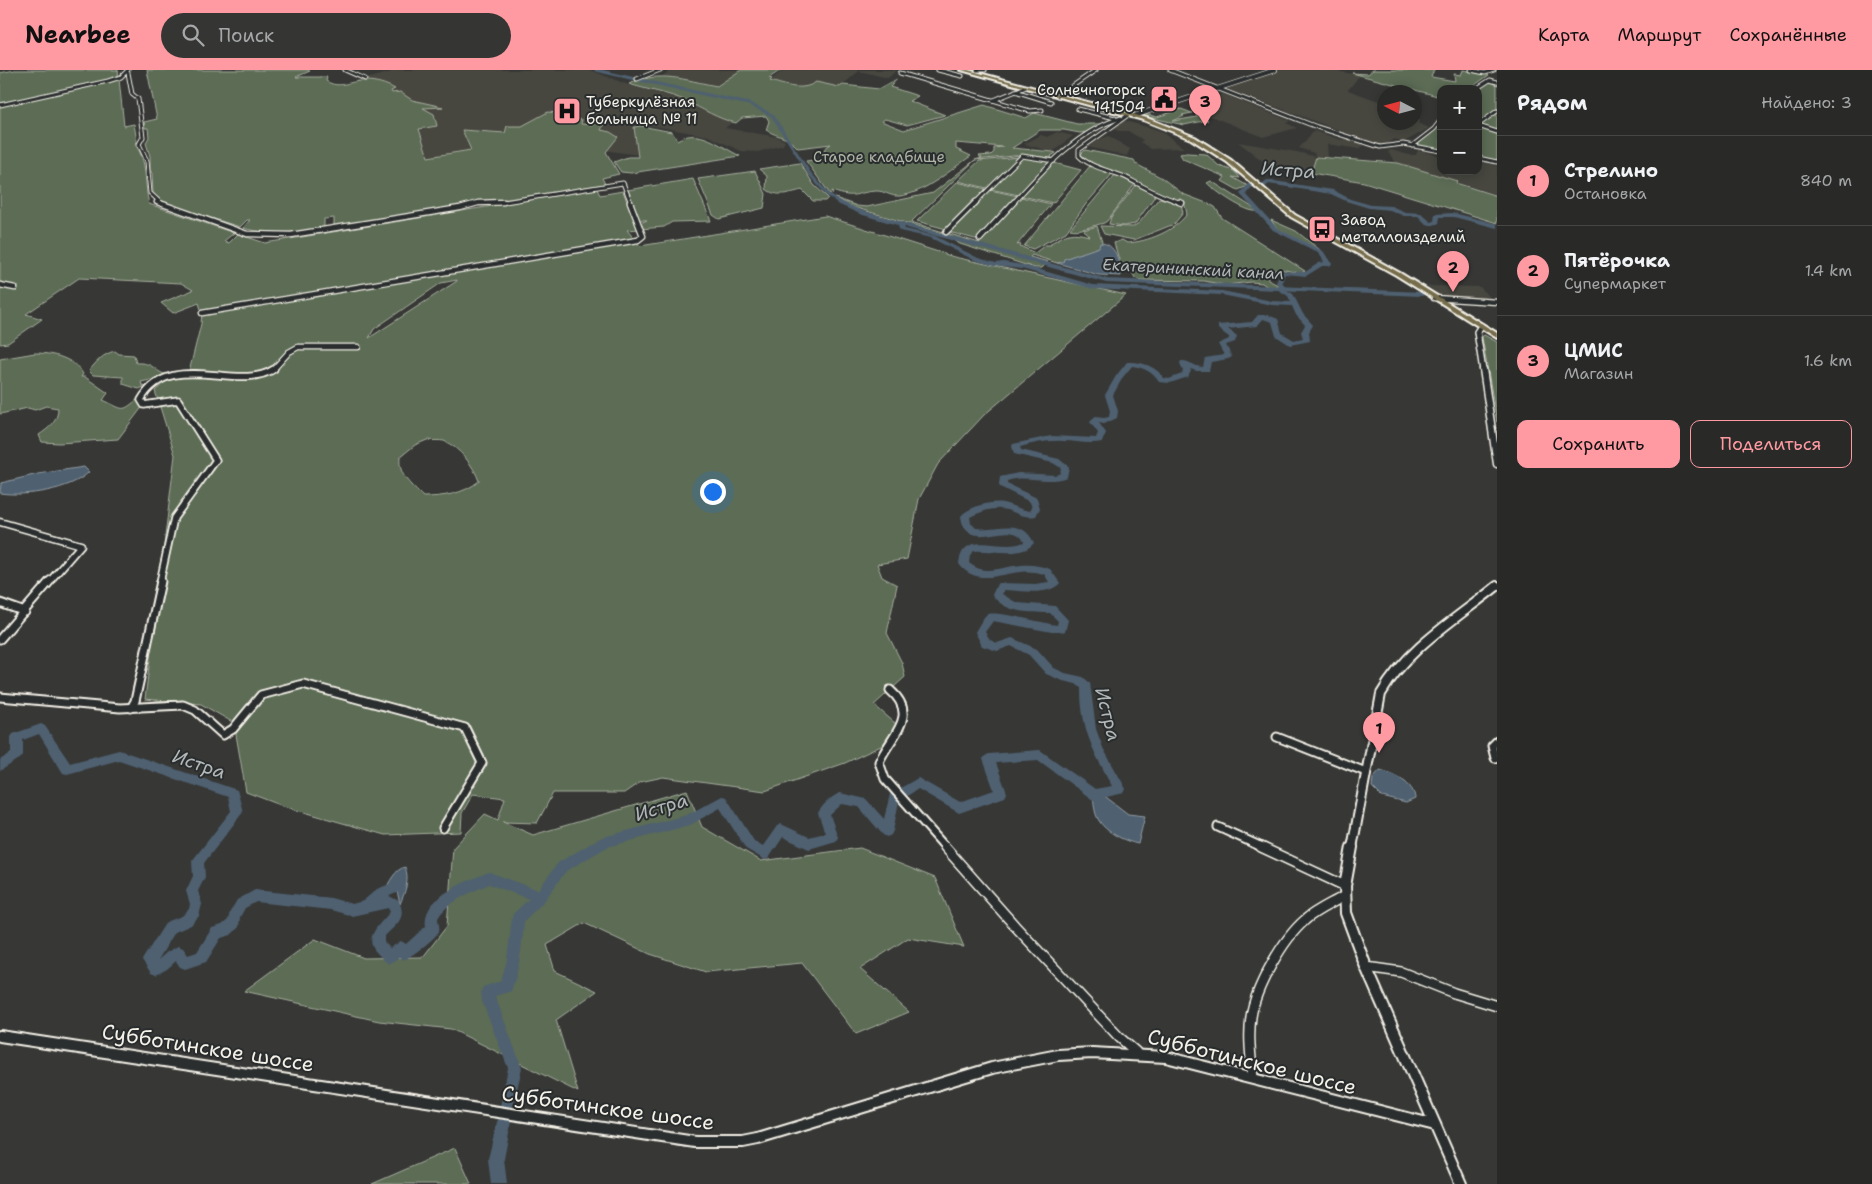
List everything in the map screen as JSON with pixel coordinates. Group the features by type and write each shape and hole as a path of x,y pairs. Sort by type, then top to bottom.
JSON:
{"main road":[{"path":"963,70 1145,119 1193,138 1235,166 1296,218 1398,274 1497,336"}],"street":[{"path":"345,70 365,79"},
{"path":"637,80 660,70"},
{"path":"905,70 900,73 1033,112 1042,110"},
{"path":"938,70 962,76"},
{"path":"977,70 986,70"},
{"path":"1058,96 1096,70"},
{"path":"1170,70 1317,127 1380,147 1398,144 1437,149"},
{"path":"980,239 1054,161 1095,127 1118,118 1142,113 1275,70"},
{"path":"1471,70 1488,73 1494,70"},
{"path":"0,105 108,81 128,71 132,94 138,99 143,134 139,144 147,161 147,184 151,195 166,206 247,234 291,235 460,208 478,203 498,203 623,183 643,236 638,240 202,312"},
{"path":"1488,73 1491,76 1490,80"},
{"path":"1482,85 1490,80 1497,82"},
{"path":"994,100 1026,87"},
{"path":"1015,91 1051,102"},
{"path":"1078,109 1118,118"},
{"path":"1482,123 1497,111"},
{"path":"1129,115 1142,113"},
{"path":"1142,113 1145,119"},
{"path":"1118,118 1079,150 1078,156 1086,163 1124,177 1159,196 1182,203"},
{"path":"1414,145 1437,125"},
{"path":"1482,127 1497,132"},
{"path":"1491,160 1497,154"},
{"path":"946,232 1022,156 1054,161"},
{"path":"1482,158 1497,162"},
{"path":"0,285 15,288"},
{"path":"1434,298 1497,302"},
{"path":"1481,326 1477,332 1497,464"},
{"path":"131,708 174,518 216,460 178,400 144,405 143,395 158,381 174,374 232,376 267,373 275,371 287,355 301,346 358,347"},
{"path":"0,522 81,545 0,639"},
{"path":"1461,1184 1366,967 1351,927 1345,891 1381,694 1393,674 1408,657 1443,626 1496,589"},
{"path":"0,603 25,612"},
{"path":"0,698 131,708 175,705 189,707 223,734 232,729 261,695 303,684 464,728 475,745 482,763 443,828"},
{"path":"890,690 900,699 904,718 894,739 880,758 879,767 885,779 1015,926 1136,1052"},
{"path":"1277,738 1366,772"},
{"path":"1495,758 1492,746 1497,741"},
{"path":"1218,827 1345,891"},
{"path":"1253,1078 1250,1049 1252,1009 1259,991 1300,925 1345,891"},
{"path":"1366,967 1401,972 1454,993 1497,1006"},
{"name":"Субботинское шоссе","path":"0,1036 671,1140 714,1143 758,1139 1008,1062 1057,1054 1136,1052 1192,1062 1435,1124"}],"shaded area":[{"name":"Туберкулёзная больница № 11","path":"391,70 590,70 626,84 685,100 731,123 725,128 777,137 785,141 783,145 758,152 741,151 708,136 632,122 639,155 462,130 471,150 428,157 419,128 336,85 349,84 391,72"},
{"path":"672,70 741,70 717,86 662,76"},
{"path":"784,70 897,70 888,78 859,71 839,88 816,83 809,87 800,88 769,81"},
{"path":"1276,70 1328,70 1360,75 1348,90 1377,100 1377,130 1422,130 1422,125 1429,128 1404,142 1395,139 1382,146 1227,89"},
{"path":"1223,94 1290,121 1286,123 1297,128 1263,137 1188,107"},
{"path":"1122,120 1161,131 1184,148 1151,149 1140,142 1143,140 1128,131 1118,131 1112,127"},
{"path":"1314,131 1342,140 1345,138 1364,145 1359,149 1327,144 1328,157 1315,156 1314,153 1299,148"},
{"path":"1057,132 1073,136 1053,152 1024,144 1041,135 1047,137"},
{"path":"1109,136 1130,149 1127,156 1088,147 1097,140"},
{"path":"1238,142 1316,157 1311,173 1268,165"},
{"path":"1391,150 1416,155 1418,150 1437,155 1437,175 1482,175 1482,162 1497,166 1497,195 1396,163 1388,152"},
{"path":"1427,286 1480,287 1492,299 1443,297"}],"green space":[{"path":"15,70 118,70 124,126 134,124 137,142 135,145 144,165 149,204 234,233 224,241 229,243 238,234 265,243 597,189 600,195 623,191 636,225 647,220 639,220 628,190 693,179 711,221 672,222 664,227 627,230 640,246 825,216 954,257 1126,295 984,415 938,464 919,499 907,559 877,564 882,577 897,585 887,633 902,663 905,677 874,705 896,724 883,745 845,763 765,791 663,777 640,782 624,793 553,793 537,823 503,822 533,835 687,790 702,827 761,861 860,848 935,878 964,947 908,938 860,969 909,1012 856,1034 802,963 706,972 650,954 584,923 547,945 555,971 597,991 556,1020 578,1092 451,1029 379,1021 244,991 315,939 364,958 423,957 447,926 453,848 485,814 498,820 505,798 473,794 462,813 461,832 385,835 283,806 246,792 234,723 201,704 145,699 175,455 155,391 167,380 189,372 202,313 199,303 173,313 161,303 193,290 181,283 79,278 26,314 42,319 8,343 0,344 0,73","holes":["457,281 369,338 374,329 441,283","427,440 444,441 450,444 470,463 479,481 460,492 423,497 403,474 400,457 415,445"]},
{"path":"147,70 307,70 310,71 296,77 327,77 326,81 336,85 360,81 384,84 395,89 391,91 392,93 400,92 412,100 443,107 423,108 434,114 437,126 419,129 428,157 471,150 462,130 505,133 507,126 522,126 548,112 575,115 574,119 582,120 581,124 593,125 598,120 606,120 601,130 610,132 618,137 606,152 619,174 602,178 605,184 334,226 334,218 324,219 324,228 303,231 263,232 243,228 250,220 247,220 240,227 163,203 153,193 150,156 146,143 149,137 148,128 145,128 144,122 157,119"},
{"name":"Старое кладбище","path":"741,70 781,70 769,78 772,79 770,81 799,87 805,87 816,82 839,87 843,85 879,89 897,79 890,87 918,96 909,101 945,115 907,125 885,119 881,121 904,130 984,105 1026,118 1034,113 1077,124 1100,124 1087,132 1080,133 1064,130 1040,130 1012,148 1056,153 1051,156 1052,158 1023,155 975,160 982,158 979,156 991,155 994,152 994,148 1003,147 956,143 956,149 971,156 928,186 919,190 900,196 877,191 847,195 832,191 833,193 830,194 806,161 822,159 825,148 831,144 798,148 787,139 766,130 769,121 766,116 742,118 736,123 679,98 629,84 640,80 662,77 717,86"},
{"path":"1373,70 1434,70 1431,77 1455,81 1454,74 1461,75 1463,70 1489,75 1475,85 1437,85 1437,96 1422,92 1422,85 1396,85 1352,73 1368,74"},
{"path":"1489,79 1497,81 1497,162 1482,160 1482,85 1480,85"},
{"path":"1181,109 1192,113 1182,115 1184,116 1173,121 1197,117 1196,115 1208,120 1184,125 1144,116 1145,114 1157,117"},
{"path":"1437,125 1437,151 1416,144"},
{"path":"641,126 672,132 677,140 694,136 709,139 740,156 631,173 621,172 614,162 628,157 638,157 634,127"},
{"path":"1085,150 1134,160 1136,164 1162,178 1183,194 1215,207 1222,218 1305,271 1301,273 1279,269 1267,272 1268,280 1280,286 1268,287 1262,283 1251,282 1226,285 1204,281 1140,280 1135,278 1130,268 1121,266 1114,243 1122,240 1127,243 1152,238 1175,226 1187,214 1184,201 1157,194 1129,178 1087,163 1081,154"},
{"path":"1180,154 1206,154 1219,166 1234,171 1240,178 1232,177 1248,186 1238,190 1222,181 1225,177 1183,159"},
{"path":"1024,156 1051,162 1019,195 990,189"},
{"path":"1019,157 987,188 958,181 979,161"},
{"path":"1316,157 1398,163 1457,181 1456,183 1497,196 1497,223 1364,182 1311,173"},
{"path":"975,160 911,222 979,243 1021,197 1051,204 1017,245 1021,244 1020,246 1035,253 1045,245 1051,245 1051,243 1066,235 1074,233 1089,236 1084,230 1097,226 1102,242 1100,247 1064,259 1063,263 1032,255 1030,257 1048,262 1042,268 1035,268 960,244 951,239 951,236 853,207 835,198 857,206 867,207 933,193"},
{"path":"800,163 814,185 828,198 825,201 813,201 802,190 779,194 766,189 767,176 759,169"},
{"path":"1054,163 1081,170 1053,203 1022,196"},
{"path":"1090,166 1113,173 1086,204 1066,232 1033,249 1024,246"},
{"path":"755,171 766,194 764,208 719,219 713,215 698,179"},
{"path":"1115,175 1135,184 1107,221 1082,229 1070,229"},
{"path":"1211,181 1257,211 1246,209 1223,196 1207,183"},
{"path":"957,182 986,189 946,229 917,221"},
{"path":"1137,184 1155,196 1135,224 1124,226 1109,224 1111,217"},
{"path":"990,190 1018,196 978,238 975,239 949,232"},
{"path":"1159,198 1181,203 1183,213 1174,224 1134,240 1104,234 1100,226 1133,227 1140,222"},
{"path":"1271,220 1296,231 1320,250 1277,229"},
{"path":"1484,335 1497,342 1497,422 1482,337"},
{"path":"115,351 119,354 134,355 136,363 147,364 165,374 164,377 141,382 142,385 146,386 139,389 123,384 123,377 93,375 89,371 100,358"},
{"path":"35,353 55,355 68,360 83,374 81,377 85,377 108,393 103,400 119,408 126,408 139,398 142,398 143,406 118,439 59,443 42,442 39,435 55,421 58,408 46,406 35,410 28,408 0,414 0,359"},
{"path":"455,1148 471,1184 372,1184"}],"water":[{"path":"1100,243 1110,246 1113,250 1120,265 1121,276 1099,275 1057,263 1099,247"},
{"path":"84,467 89,472 60,488 22,494 0,493 1,483 38,474"},
{"path":"1380,770 1397,777 1407,784 1415,799 1406,803 1382,797 1372,787 1373,778"},
{"path":"1102,794 1128,814 1145,816 1138,844 1115,835 1101,824 1096,813 1093,795"},
{"path":"405,867 407,881 400,904 397,891 386,895 384,892 395,873"}],"waterway":[{"name":"Екатерининский канал","path":"596,70 635,79"},
{"name":"Екатерининский канал","path":"640,80 749,104 772,115 810,174 828,195 840,203"},
{"name":"Истра","path":"540,897 562,867 604,842 690,820 722,801 750,845 765,854 781,830 809,843 832,837 824,813 840,798 862,803 887,831 894,798 918,783 959,808 1001,793 989,759 1040,755 1093,795 1120,789 1094,740 1088,717 1086,686 1079,680 1063,677 1050,671 1033,652 1012,642 997,647 986,643 980,632 990,617 1061,629 1063,620 1052,609 1022,608 1009,604 997,595 1000,587 1035,588 1055,583 1047,571 1035,569 1020,568 994,574 978,573 971,570 964,564 965,554 971,548 1019,548 1029,543 1026,536 1012,530 1001,529 980,532 969,529 965,516 993,506 1003,506 1025,514 1033,514 1036,508 1034,500 1003,485 1003,479 1011,476 1057,478 1064,475 1065,467 1056,461 1017,452 1016,446 1033,441 1063,438 1099,440 1102,433 1094,422 1098,419 1104,421 1113,418 1114,411 1109,395 1120,376 1130,364 1149,368 1162,380 1170,381 1185,375 1187,371 1184,363 1197,369 1206,369 1208,360 1228,357 1222,344 1232,340 1233,336 1221,327 1254,324 1261,317 1268,317 1275,321 1279,334 1293,343 1307,339 1305,332 1309,325 1300,315 1291,295 1280,289 1283,287 1279,282 1282,276 1280,272 1306,274 1321,264 1329,264 1321,252 1275,229 1243,194 1250,185 1265,185 1267,182 1333,192 1348,200 1371,207 1391,208 1404,214 1419,214 1430,224 1437,222 1437,215 1454,215 1497,226"},
{"name":"Екатерининский канал","path":"840,203 860,212 905,225"},
{"path":"898,223 901,225 902,230 933,237 976,259 996,265 1003,264 1023,267 1093,287 1222,293 1272,303 1294,304"},
{"name":"Екатерининский канал","path":"908,226 1107,281 1422,294"},
{"name":"Истра","path":"0,766 17,755 17,737 41,729 67,769 119,755 233,794 237,812 198,861 199,877 192,891 196,904 195,912 186,921 171,927 149,960 156,968 178,953 185,962 201,957 217,933 226,930 234,923 234,916 241,904 255,896 331,904 352,910 369,906"},
{"name":"Истра","path":"369,906 389,902 395,905 397,914 378,935 378,945 389,957 401,948 404,953 412,948 433,929 432,917 441,904 457,893 489,878 540,897"},
{"path":"369,906 369,903 381,893 395,888"},
{"path":"507,1106 515,1068 489,1001 488,992 506,986 514,960 518,918 540,897"},
{"path":"499,1184 496,1159 504,1122"}],"place":[{"name":"Солнечногорск 141504","path":"1164,99"},
{"name":"Туберкулёзная больница № 11","path":"567,111"},
{"name":"ЦМИС","path":"1205,126"},
{"name":"Завод металлоизделий","path":"1322,229"},
{"name":"Пятёрочка","path":"1453,292"},
{"name":"Стрелино","path":"1379,753"}]}
